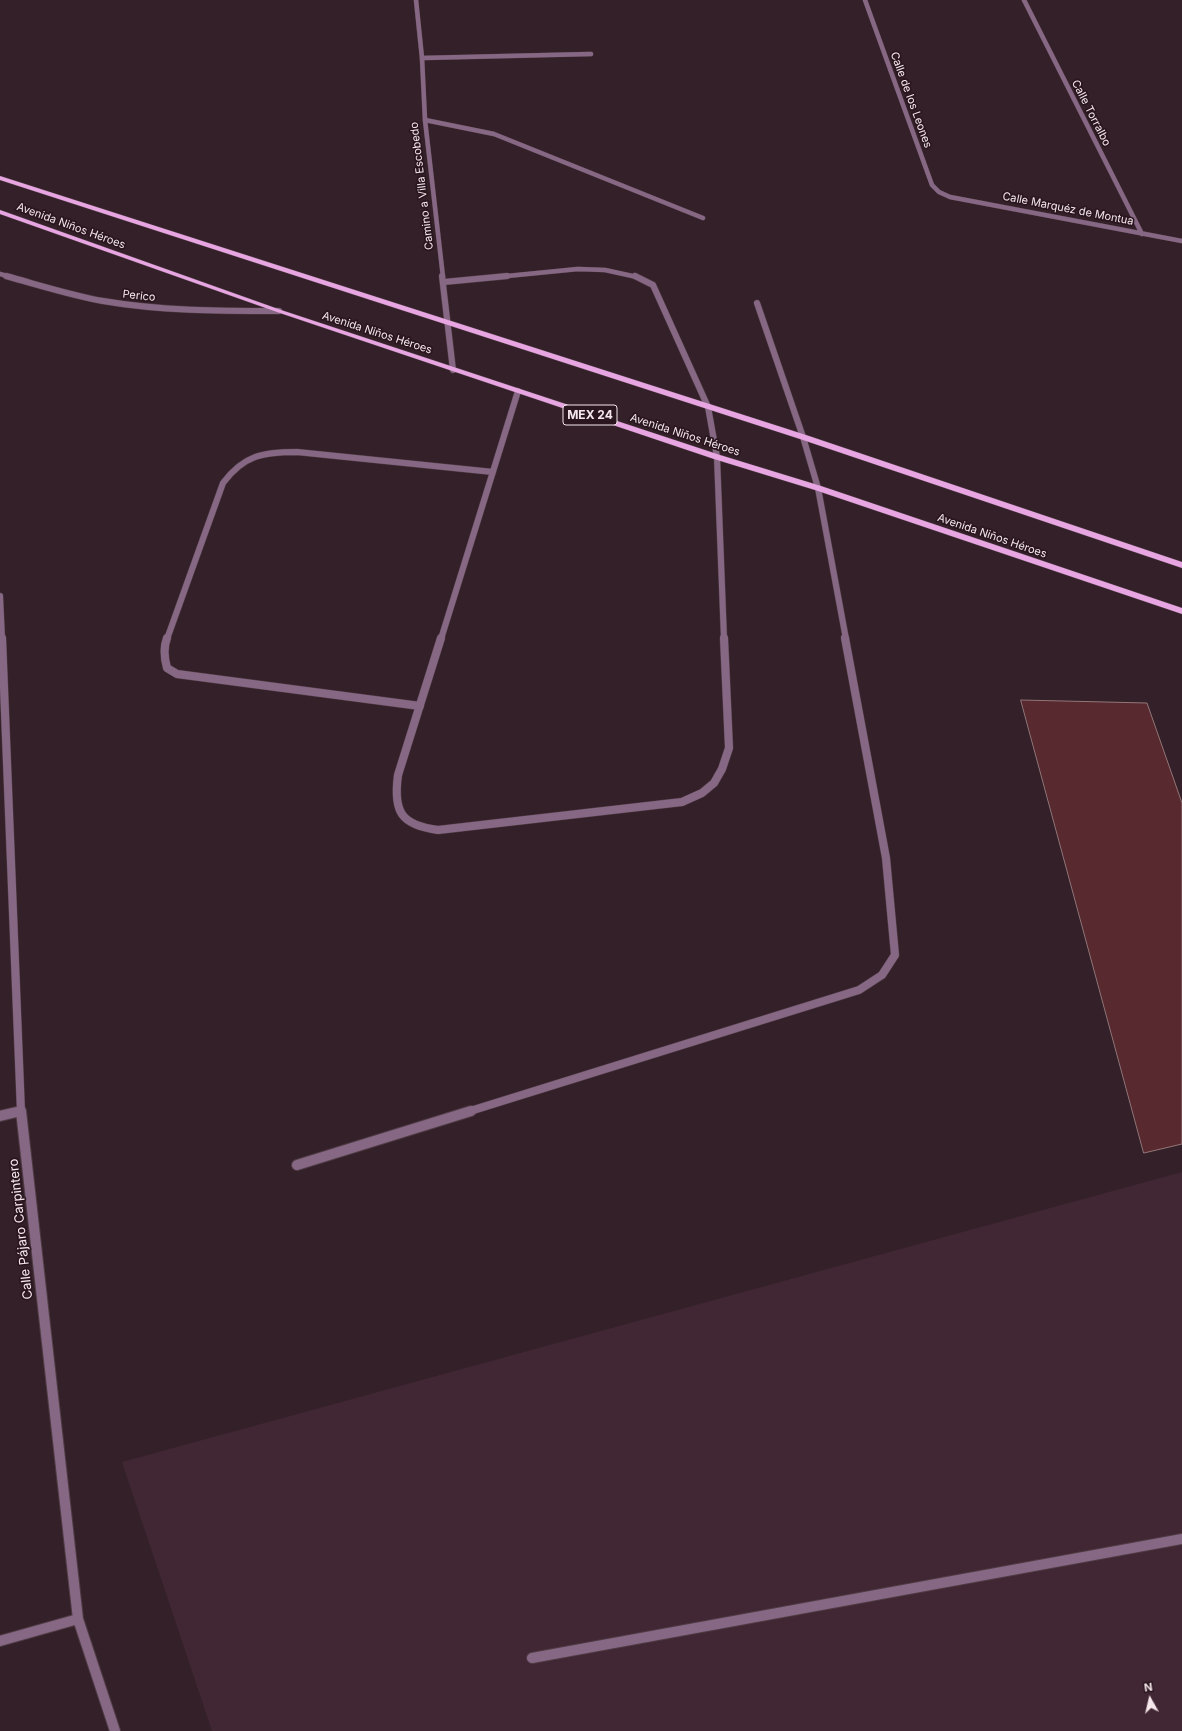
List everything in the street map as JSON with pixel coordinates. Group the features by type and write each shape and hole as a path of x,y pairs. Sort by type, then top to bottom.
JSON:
{"main road":[{"name":"Avenida Niños Héroes","path":"0,178 803,437 1182,565"},
{"name":"Avenida Niños Héroes","path":"0,212 278,311 717,457 818,488 1182,611"}],"street":[{"name":"Camino a Villa Escobedo","path":"416,0 422,58 425,120 453,370"},
{"name":"Calle de los Leones","path":"865,0 932,185 940,192 950,197"},
{"name":"Calle Torralbo","path":"1024,0 1142,234"},
{"path":"422,58 591,54"},
{"path":"425,120 494,134 703,218"},
{"name":"Calle Marquéz de Montua","path":"950,197 1182,242"},
{"path":"444,282 578,269 605,270 633,275 653,285 708,407 717,457 729,748 724,765 716,783 703,794 682,802 438,830 416,826 405,818 398,807 395,791 398,775 518,391"},
{"name":"Perico","path":"0,274 76,295 116,303 212,311 278,311"},
{"path":"297,1165 859,990 882,975 895,955 886,858 818,488 803,437 757,303"},
{"path":"420,706 177,674 167,668 165,660 166,641 223,483 235,468 249,460 277,452 297,452 493,472"},
{"name":"Calle Pájaro Carpintero","path":"0,596 20,1111 78,1619 115,1731"},
{"path":"0,1116 20,1111"},
{"path":"532,1658 1182,1539"},
{"path":"0,1641 78,1619"}],"shaded area":[{"path":"1182,1172 1182,1731 212,1731 122,1462"}],"building":[{"path":"1021,700 1147,703 1182,803 1182,1144 1144,1153"}]}
